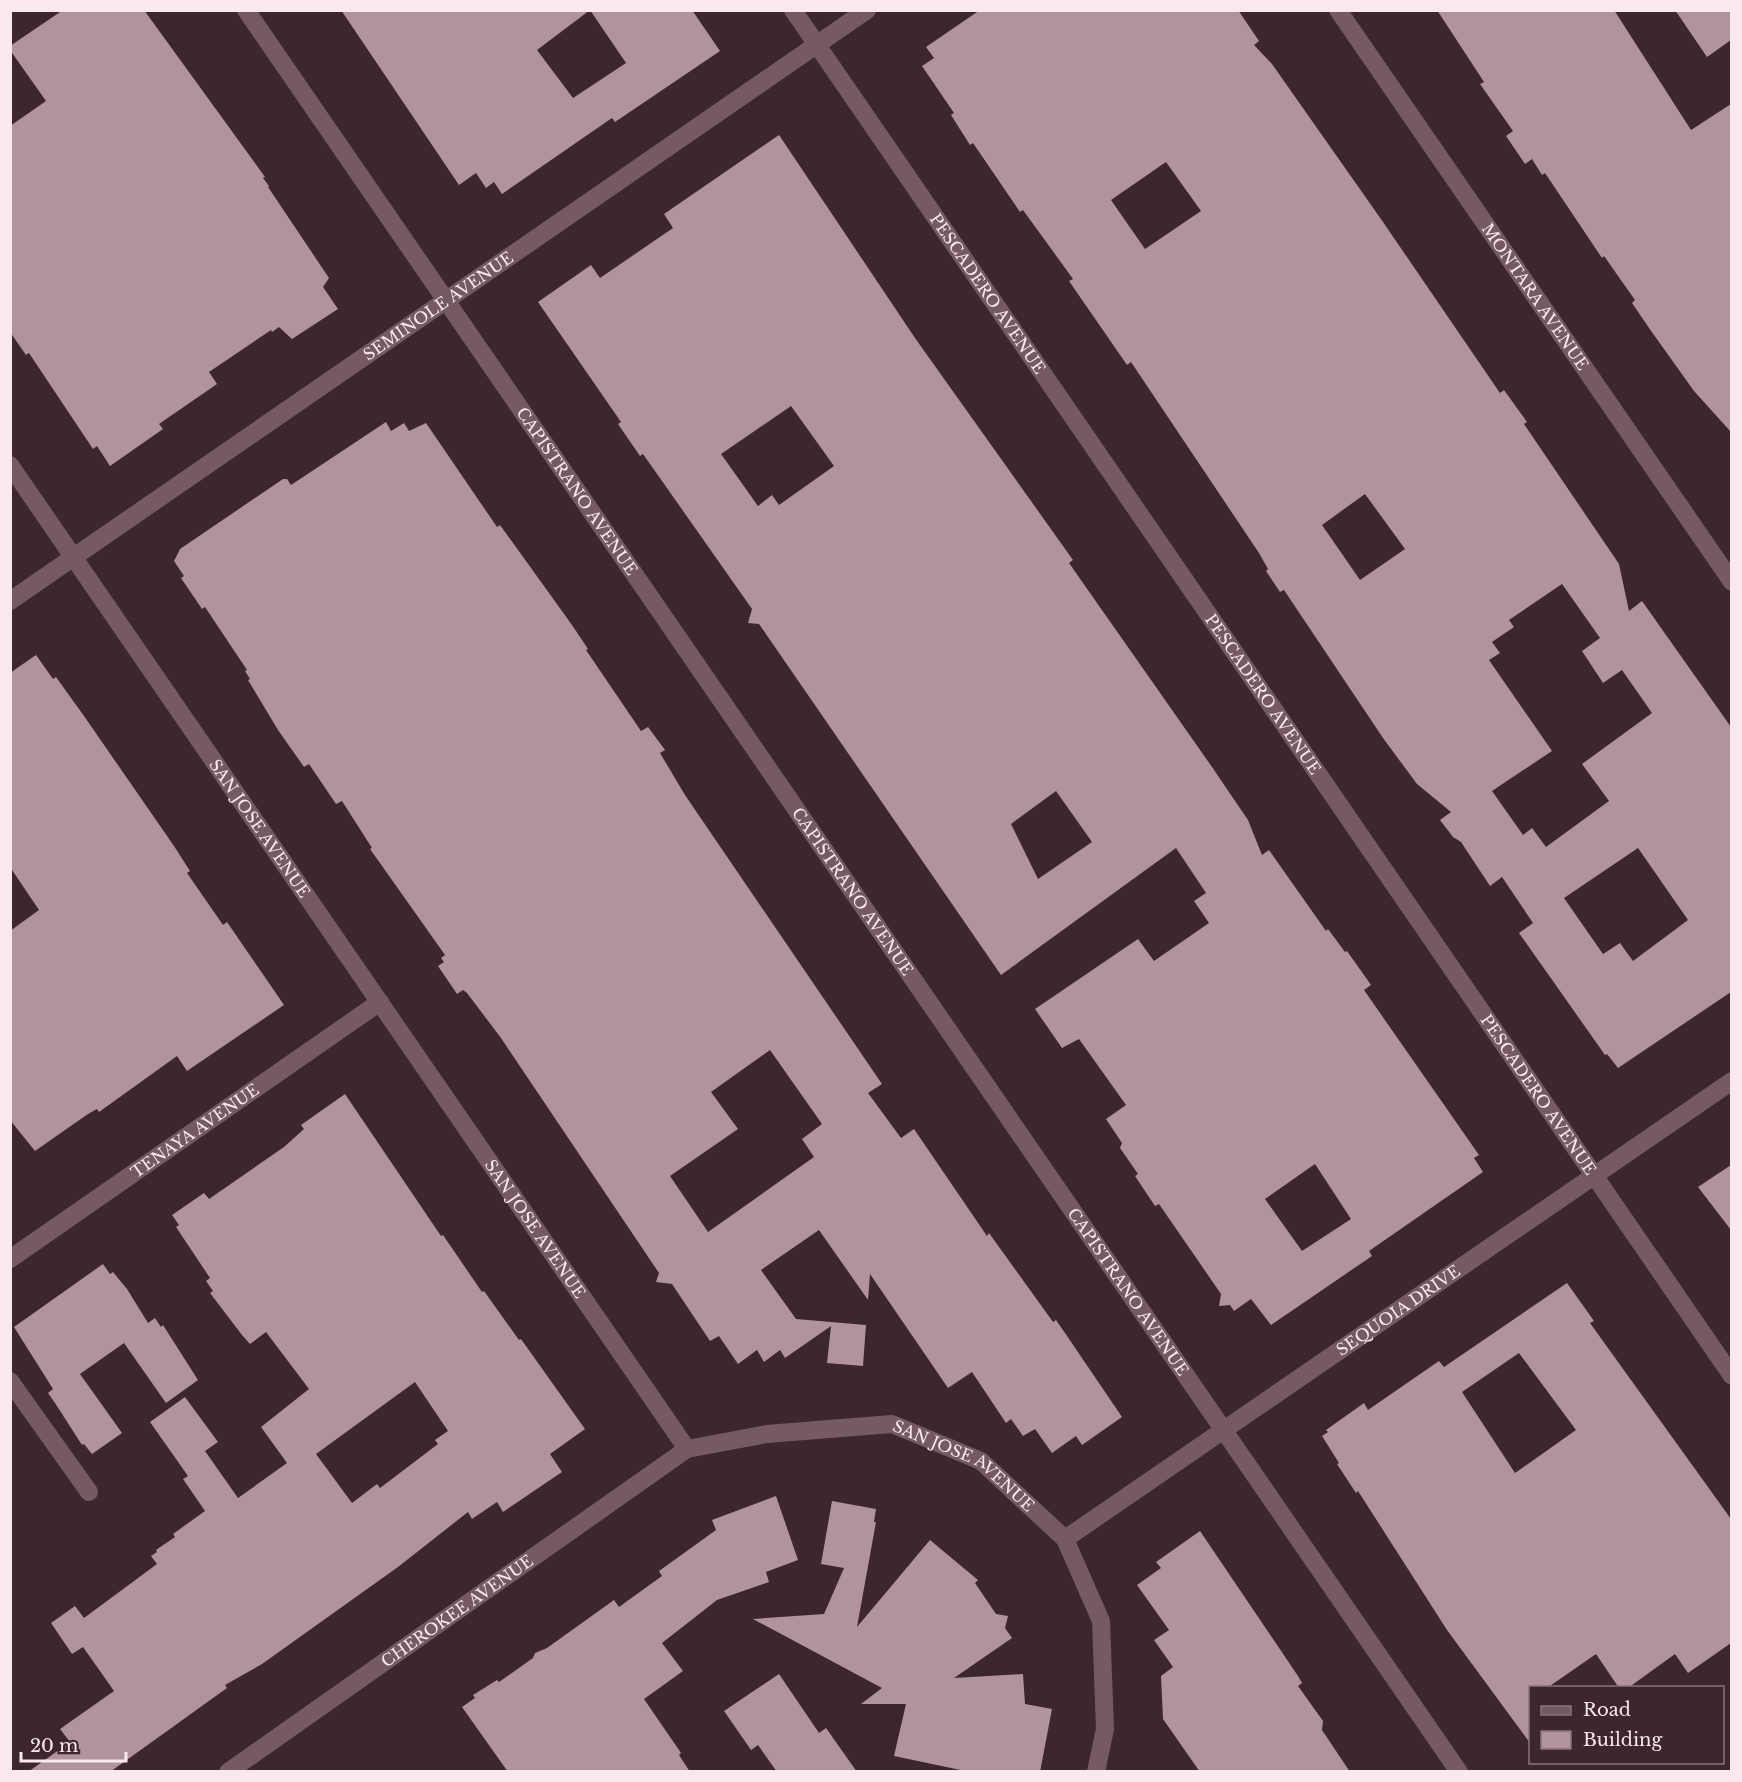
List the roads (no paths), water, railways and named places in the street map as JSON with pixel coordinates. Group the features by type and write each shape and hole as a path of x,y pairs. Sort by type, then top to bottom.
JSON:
{"street":[{"name":"CAPISTRANO AVENUE","path":"246,10 1459,1772"},
{"name":"PESCADERO AVENUE","path":"793,10 1731,1376"},
{"name":"SEMINOLE AVENUE","path":"10,601 867,10"},
{"name":"MONTARA AVENUE","path":"1338,10 1731,582"},
{"name":"SAN JOSE AVENUE","path":"10,465 687,1449 767,1434 892,1424 981,1461 1065,1539 1101,1621 1105,1729 1096,1772"},
{"name":"TENAYA AVENUE","path":"10,1259 380,1002"},
{"name":"SEQUOIA DRIVE","path":"1065,1539 1731,1081"},
{"path":"10,1381 89,1492"},
{"name":"CHEROKEE AVENUE","path":"228,1772 687,1449"}]}
